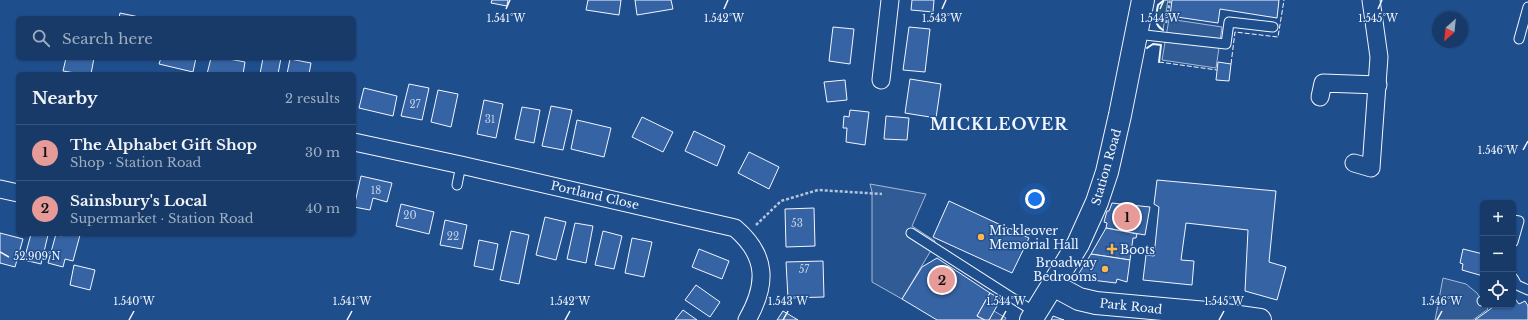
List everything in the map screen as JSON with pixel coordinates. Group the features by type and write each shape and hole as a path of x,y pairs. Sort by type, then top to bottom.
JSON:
{"main road":[{"name":"Station Road","path":"1034,316 1078,244 1088,223 1107,172 1120,115 1142,0"},
{"name":"Park Road","path":"1053,285 1079,299 1096,303 1218,317 1260,320"}],"street":[{"path":"881,80 890,0"},
{"path":"1354,163 1371,168 1378,85 1379,51 1371,0"},
{"path":"1320,97 1323,83 1378,85"},
{"name":"Portland Close","path":"356,142 735,228 744,236 756,252 760,261 761,278 757,298 746,320"},
{"path":"0,190 16,193"}],"lane":[{"path":"1519,39 1528,7"},
{"path":"1136,34 1226,44 1229,22 1273,27"},
{"path":"457,185 461,165"},
{"path":"1516,220 1519,221 1516,232"},
{"path":"911,233 1034,316"},
{"path":"1516,284 1528,290"}],"path":[{"path":"1164,37 1170,0"},
{"path":"744,236 781,201 818,190 882,194"}],"shaded area":[{"path":"1168,0 1163,30 1156,22 1158,5 1163,1"},
{"path":"1169,19 1222,27 1216,68 1162,60"},
{"path":"870,184 926,194 912,226 935,241 933,247 902,299 872,282 872,192"},
{"path":"1443,278 1466,284 1480,298 1480,308 1488,309 1473,320 1435,320"},
{"path":"994,311 1006,318 1005,320 989,320"}],"building":[{"path":"492,0 508,0 507,6 491,3"},
{"path":"588,0 621,0 619,15 586,10"},
{"path":"635,0 671,0 673,9 637,15"},
{"path":"912,0 934,0 933,12 911,10"},
{"path":"1172,0 1279,0 1277,18 1220,9 1218,23 1170,16"},
{"path":"120,13 134,16 119,16"},
{"path":"833,27 854,29 850,64 829,61"},
{"path":"909,27 930,29 925,72 903,70"},
{"path":"66,60 94,60 91,72 63,71"},
{"path":"160,60 196,60 193,72 159,64"},
{"path":"210,60 234,60 245,62 243,72 208,72"},
{"path":"263,60 281,60 278,72 260,72"},
{"path":"290,60 311,63 309,72 287,72"},
{"path":"1218,62 1231,64 1229,81 1216,80"},
{"path":"910,79 941,84 936,118 905,113"},
{"path":"845,80 847,100 827,102 824,82"},
{"path":"409,84 429,88 422,120 401,116"},
{"path":"364,88 397,96 393,116 359,108"},
{"path":"438,90 458,94 451,127 431,122"},
{"path":"484,100 503,104 496,138 477,134"},
{"path":"551,106 572,110 563,150 542,146"},
{"path":"522,107 540,110 534,143 515,139"},
{"path":"850,110 869,112 865,145 846,142 847,128 843,128 844,116 849,117"},
{"path":"886,116 909,118 907,140 884,139"},
{"path":"642,117 673,132 663,152 632,137"},
{"path":"577,120 611,128 604,157 571,149"},
{"path":"694,131 725,146 717,166 685,151"},
{"path":"749,152 779,167 769,189 738,173"},
{"path":"361,176 392,183 387,202 373,198 370,210 356,207 356,198"},
{"path":"1157,180 1276,191 1269,262 1286,267 1277,300 1245,291 1248,230 1186,223 1181,260 1194,261 1192,285 1143,280 1146,255 1154,256 1159,207 1154,204"},
{"name":"Mickleover Memorial Hall","path":"949,201 1029,238 1012,273 933,237"},
{"path":"1112,203 1150,207 1145,235 1106,228 1107,223 1104,222 1107,211 1109,211"},
{"path":"401,204 434,212 429,234 396,226"},
{"path":"814,208 815,246 786,247 785,209"},
{"path":"545,217 566,222 556,260 536,255"},
{"path":"445,220 467,225 462,249 440,245"},
{"path":"575,223 593,226 586,263 567,259"},
{"name":"Boots","path":"1106,228 1137,234 1136,238 1133,238 1130,260 1091,254"},
{"path":"511,231 529,235 519,284 500,280"},
{"path":"603,231 622,236 614,269 595,265"},
{"path":"0,233 23,239 15,267 0,263"},
{"path":"30,236 48,236 41,264 24,260"},
{"path":"55,236 80,236 73,261 65,259 63,267 48,263"},
{"path":"632,238 652,242 644,277 625,273"},
{"path":"479,240 498,244 493,270 474,266"},
{"path":"699,249 729,261 722,279 692,267"},
{"path":"1463,249 1480,253 1480,275 1462,270 1463,264 1460,263"},
{"name":"Broadway Bedrooms","path":"1091,254 1130,260 1127,282 1117,279 1116,283 1076,278"},
{"path":"937,258 990,293 977,316 985,320 937,320 902,299 922,267"},
{"path":"823,261 824,297 788,298 786,262"},
{"path":"74,265 95,270 90,290 70,285"},
{"path":"696,285 720,302 710,317 685,300"},
{"path":"990,293 1001,299 989,320 985,320 977,316"},
{"path":"1516,300 1519,304 1525,301 1528,306 1528,320 1475,320 1492,308 1516,308"},
{"path":"683,310 697,320 675,320"},
{"path":"783,311 798,320 777,320"},
{"path":"1053,316 1064,320 1051,320"}],"fence":[{"path":"1231,64 1235,32 1278,37 1284,0"},
{"path":"1159,62 1217,70"}],"wall":[{"path":"1163,1 1158,5 1156,22 1163,30"},
{"path":"1147,48 1153,44 1161,45 1159,62"}],"place":[{"name":"The Alphabet Gift Shop","path":"1127,217"},
{"name":"Mickleover Memorial Hall","path":"981,237"},
{"name":"Boots","path":"1112,249"},
{"name":"Broadway Bedrooms","path":"1105,269"},
{"name":"Sainsbury's Local","path":"942,280"}],"district":[{"name":"MICKLEOVER","path":"999,124"}]}
